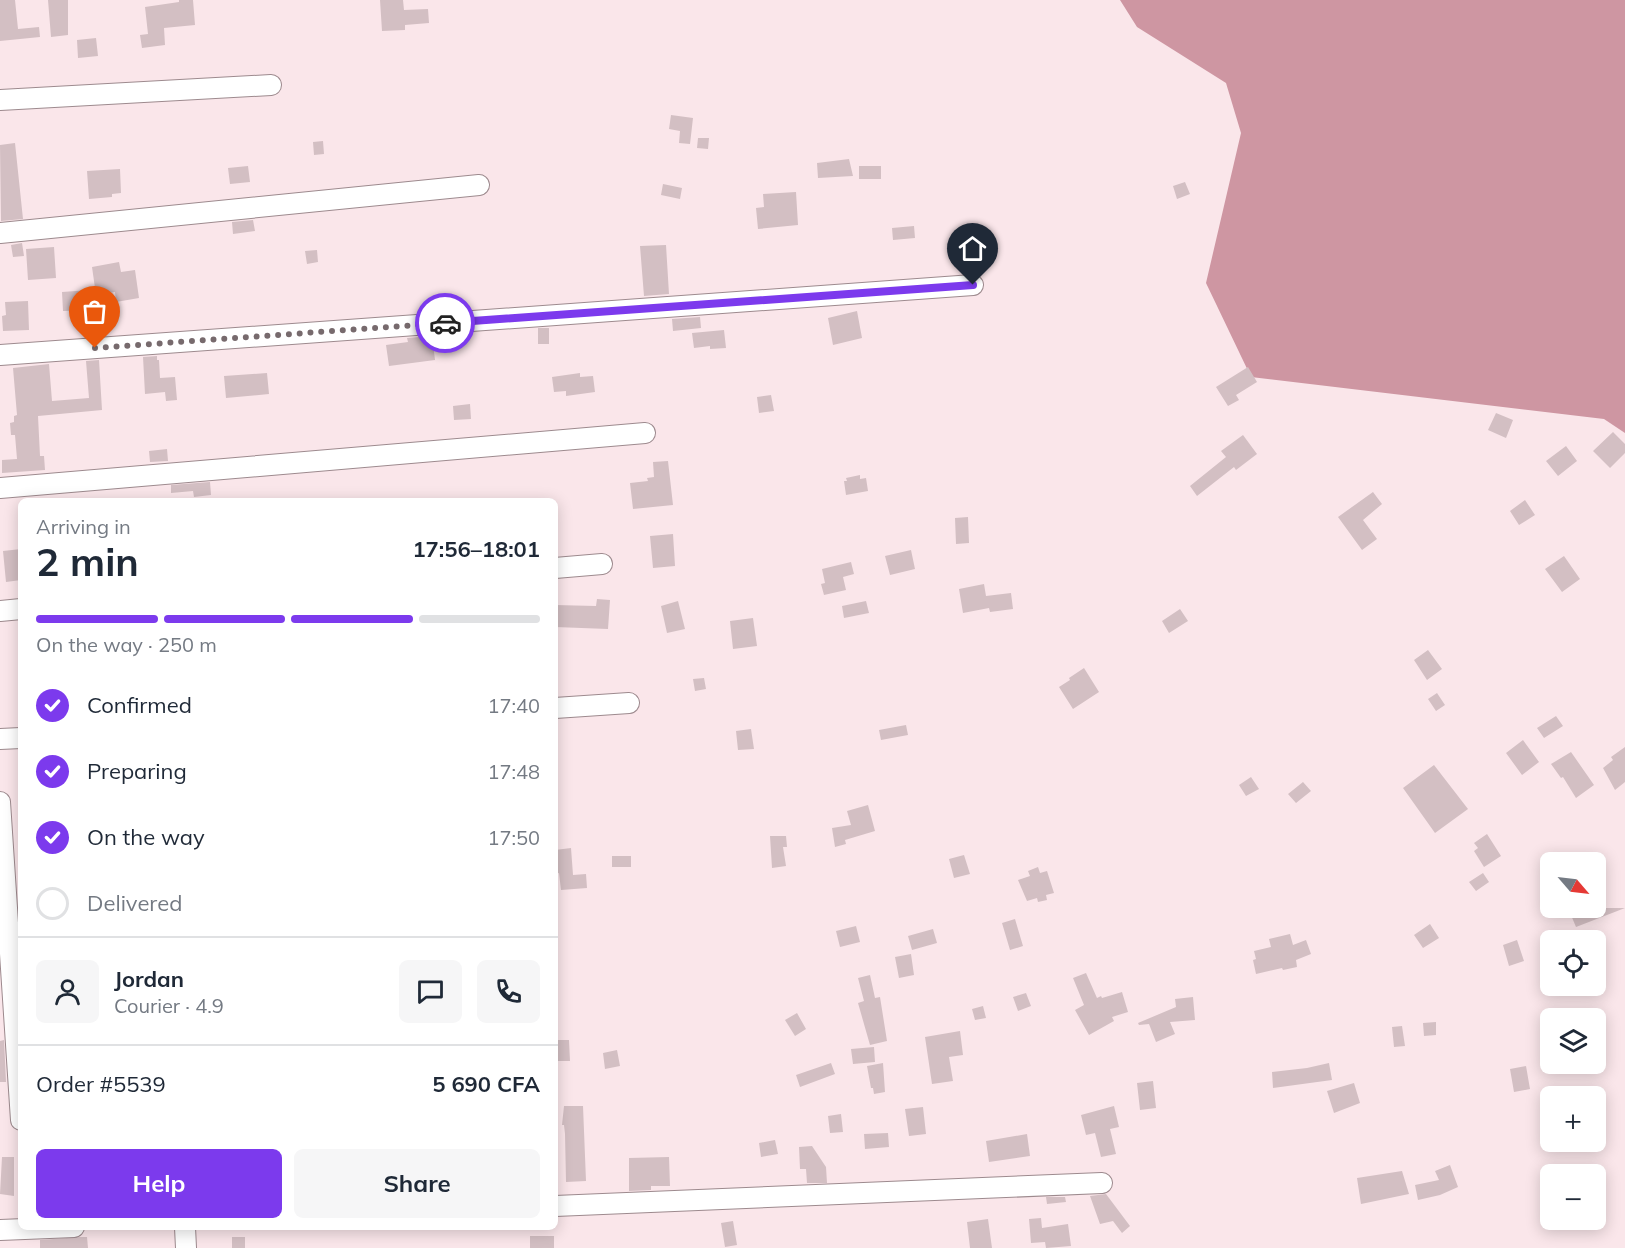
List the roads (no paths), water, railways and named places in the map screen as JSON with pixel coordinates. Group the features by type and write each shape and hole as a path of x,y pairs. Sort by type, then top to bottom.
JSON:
{"street":[{"path":"0,100 271,85"},
{"path":"0,233 479,185"},
{"path":"0,355 973,285"},
{"path":"0,488 645,433"},
{"path":"558,568 602,564"},
{"path":"0,611 18,609"},
{"path":"558,708 629,703"},
{"path":"0,740 18,738"},
{"path":"0,802 18,1074"},
{"path":"558,1206 1102,1183"},
{"path":"0,1230 18,1229"},
{"path":"185,1230 186,1248"}]}
